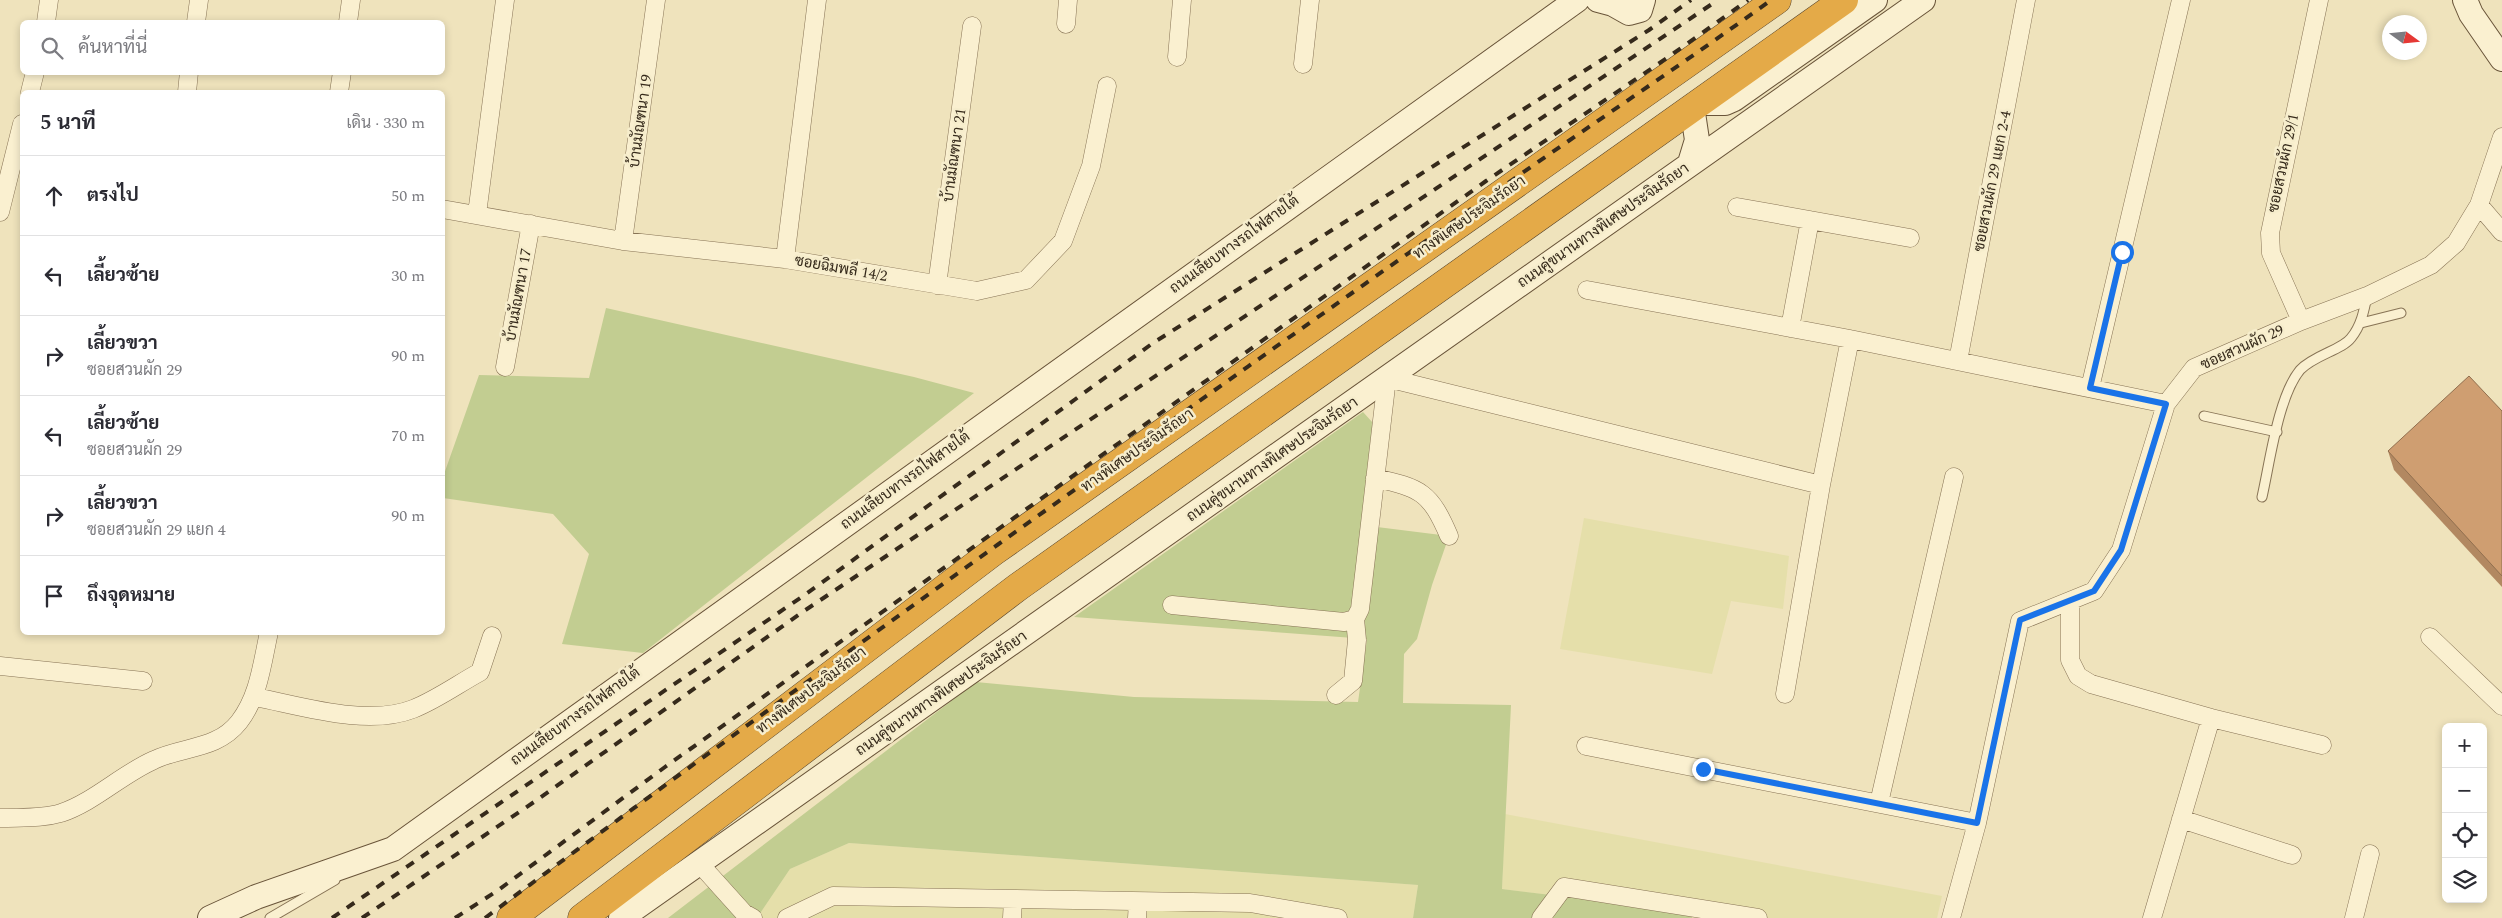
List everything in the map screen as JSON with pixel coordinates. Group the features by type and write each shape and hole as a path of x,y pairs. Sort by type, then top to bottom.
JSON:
{"highway":[{"name":"ทางพิเศษประจิมรัถยา","path":"511,918 993,552 1777,0"},
{"path":"582,918 1018,586 1844,0"}],"main road":[{"name":"ถนนเลียบทางรถไฟสายใต้","path":"210,918 256,897 393,848 1577,0"},
{"path":"1598,0 1614,4 1629,13 1640,10 1643,0"},
{"path":"1690,163 1697,140 1693,113 1699,103 1725,103 1734,99 1875,0"},
{"name":"ถนนคู่ขนานทางพิเศษประจิมรัถยา","path":"621,918 1923,0"},
{"path":"2465,0 2471,14 2502,59"}],"street":[{"path":"46,20 49,0"},
{"path":"196,20 199,0"},
{"path":"348,20 351,0"},
{"path":"477,214 504,0"},
{"name":"บ้านมัณฑนา 19","path":"623,241 656,0"},
{"path":"786,259 817,0"},
{"path":"1066,24 1068,0"},
{"path":"1177,58 1182,0"},
{"path":"1302,64 1310,0"},
{"name":"ซอยสวนผัก 29 แยก 2-4","path":"1958,361 2026,0"},
{"path":"2090,388 2181,0"},
{"name":"ซอยสวนผัก 29/1","path":"2301,321 2271,253 2270,233 2319,0"},
{"name":"บ้านมัณฑนา 21","path":"937,285 972,26"},
{"path":"30,90 34,75"},
{"path":"187,90 189,75"},
{"path":"339,90 342,75"},
{"name":"ซอยฉิมพลี 14/2","path":"445,209 623,241 786,259 977,291 1026,280 1063,241 1091,166 1107,86"},
{"path":"0,212 20,131"},
{"name":"ซอยสวนผัก 29","path":"1951,918 1977,823 2020,620 2094,591 2121,550 2166,404 2194,368 2301,321 2367,296 2431,265 2456,243 2479,205 2502,137"},
{"path":"2479,205 2502,232"},
{"path":"1737,208 1910,238"},
{"path":"1790,328 1810,220"},
{"name":"บ้านมัณฑนา 17","path":"505,367 531,224"},
{"path":"1587,290 1958,361 2166,404"},
{"path":"1785,694 1821,485 1850,340"},
{"path":"1336,695 1353,681 1357,640 1355,618 1360,609 1387,378 1821,485"},
{"path":"1879,804 1954,476"},
{"path":"1375,478 1408,485 1429,498 1440,515 1449,536"},
{"path":"2070,601 2070,660 2078,676 2091,684 2211,718 2322,745"},
{"path":"1172,605 1344,622 1355,618"},
{"path":"0,818 45,817 63,812 155,759 213,743 228,734 239,722 255,697 268,635"},
{"path":"255,697 362,716 392,715 414,709 480,672 492,636"},
{"path":"2430,637 2502,706"},
{"path":"0,666 143,681"},
{"path":"2152,918 2211,718"},
{"path":"1586,746 1977,823"},
{"path":"2181,819 2292,855"},
{"path":"2354,918 2370,854"},
{"path":"699,863 744,913 753,918"},
{"path":"1541,918 1564,887 1758,918"},
{"path":"787,918 833,896 1013,899 1138,910 1250,904 1267,912 1338,918"},
{"path":"1012,918 1013,899"}],"lane":[{"path":"2262,497 2286,395 2300,370 2316,357 2350,340 2360,323 2367,296"},
{"path":"2360,323 2401,313"},
{"path":"2204,416 2277,432"},
{"path":"270,918 393,848"}],"shaded area":[{"path":"1584,518 1789,556 1783,609 1731,601 1712,674 1560,649"},
{"path":"1505,814 1942,896 1937,918 1724,918 1502,889"},
{"path":"849,843 1418,885 1413,918 757,918 790,869"}],"green space":[{"path":"606,308 914,377 974,393 643,653 562,644 589,554 553,514 445,498 445,471 479,375 589,378"},
{"path":"1363,412 1373,423 1361,525 1449,536 1432,585 1417,639 1404,654 1403,703 1511,705 1502,889 1693,912 1692,918 1413,918 1418,885 849,843 790,869 757,918 668,918 976,682 1134,697 1358,702 1367,639 1074,617"}],"building":[{"path":"2469,376 2502,411 2502,576 2388,451"}],"railway":[{"path":"332,918 806,594 1153,343 1649,30 1691,0"},
{"path":"362,918 534,802 804,611 1718,0"},
{"path":"455,918 497,891 665,767 1486,181 1667,58 1748,0"},
{"path":"485,918 734,735 1111,463 1526,170 1771,0"}],"route":[{"path":"1703,769 1977,823 2020,620 2094,591 2121,550 2166,404 2090,388 2122,252"}]}
